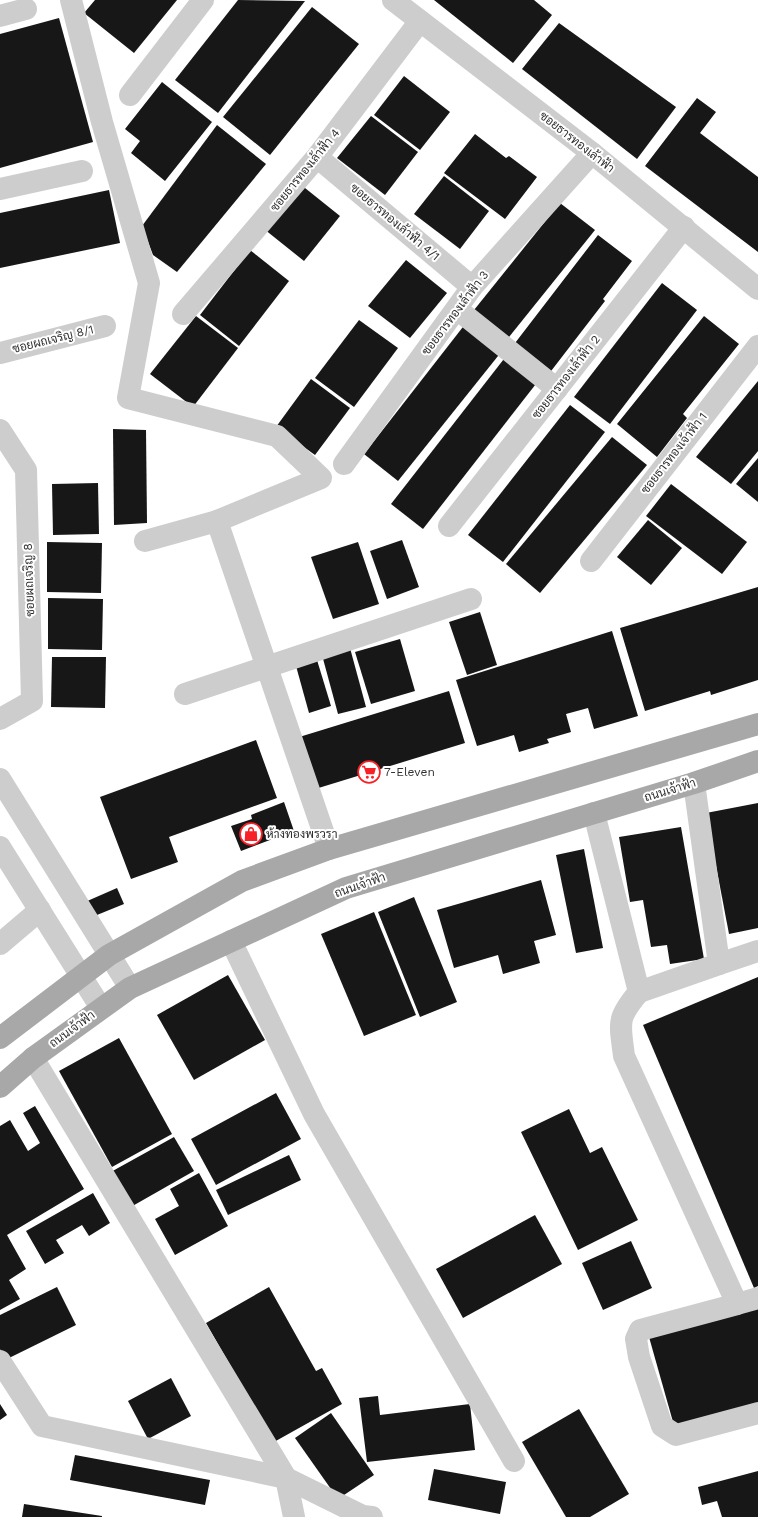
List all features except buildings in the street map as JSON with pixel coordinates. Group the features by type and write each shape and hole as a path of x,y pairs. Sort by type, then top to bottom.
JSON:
{"main road":[{"path":"0,1038 109,955 242,881 329,849 758,724"},
{"name":"ถนนเจ้าฟ้า","path":"0,1087 33,1058 130,988 346,888 694,783 758,761"}],"street":[{"path":"71,0 102,122 149,283 128,398 277,436 321,478 217,521 145,540"},
{"path":"130,95 203,0"},
{"name":"ซอยธารทองเล้าฟ้า","path":"392,0 592,153 757,287"},
{"path":"0,16 26,9"},
{"name":"ซอยธารทองเล้าฟ้า 4","path":"183,314 317,157 420,21"},
{"name":"ซอยธารทองเล้าฟ้า 3","path":"344,464 472,287 592,153"},
{"name":"ซอยธารทองเล้าฟ้า 4/1","path":"317,157 472,287"},
{"path":"0,189 82,171"},
{"name":"ซอยธารทองเล้าฟ้า 2","path":"449,526 684,227"},
{"path":"457,309 557,389"},
{"name":"ซอยผถเจริญ 8/1","path":"0,352 105,326"},
{"name":"ซอยธารทองเจ้าฟ้า 1","path":"591,561 758,346"},
{"name":"ซอยผถเจริญ 8","path":"0,430 26,470 32,701 0,719"},
{"path":"217,521 329,849"},
{"path":"185,694 471,599"},
{"path":"0,778 130,988"},
{"path":"694,783 719,964"},
{"path":"594,812 639,992"},
{"path":"0,847 101,1008"},
{"path":"0,944 40,910"},
{"path":"230,941 314,1114 514,1461"},
{"path":"737,1304 624,1056 620,1024 625,1008 639,992 758,951"},
{"path":"33,1058 286,1478 294,1517"},
{"path":"758,1298 640,1330 636,1339 639,1357 662,1426 676,1435 758,1414"},
{"path":"0,1361 42,1426 286,1478 366,1517"}],"place":[{"name":"7-Eleven","path":"369,772"},
{"name":"ห้างทองพรวรา","path":"251,834"}]}
